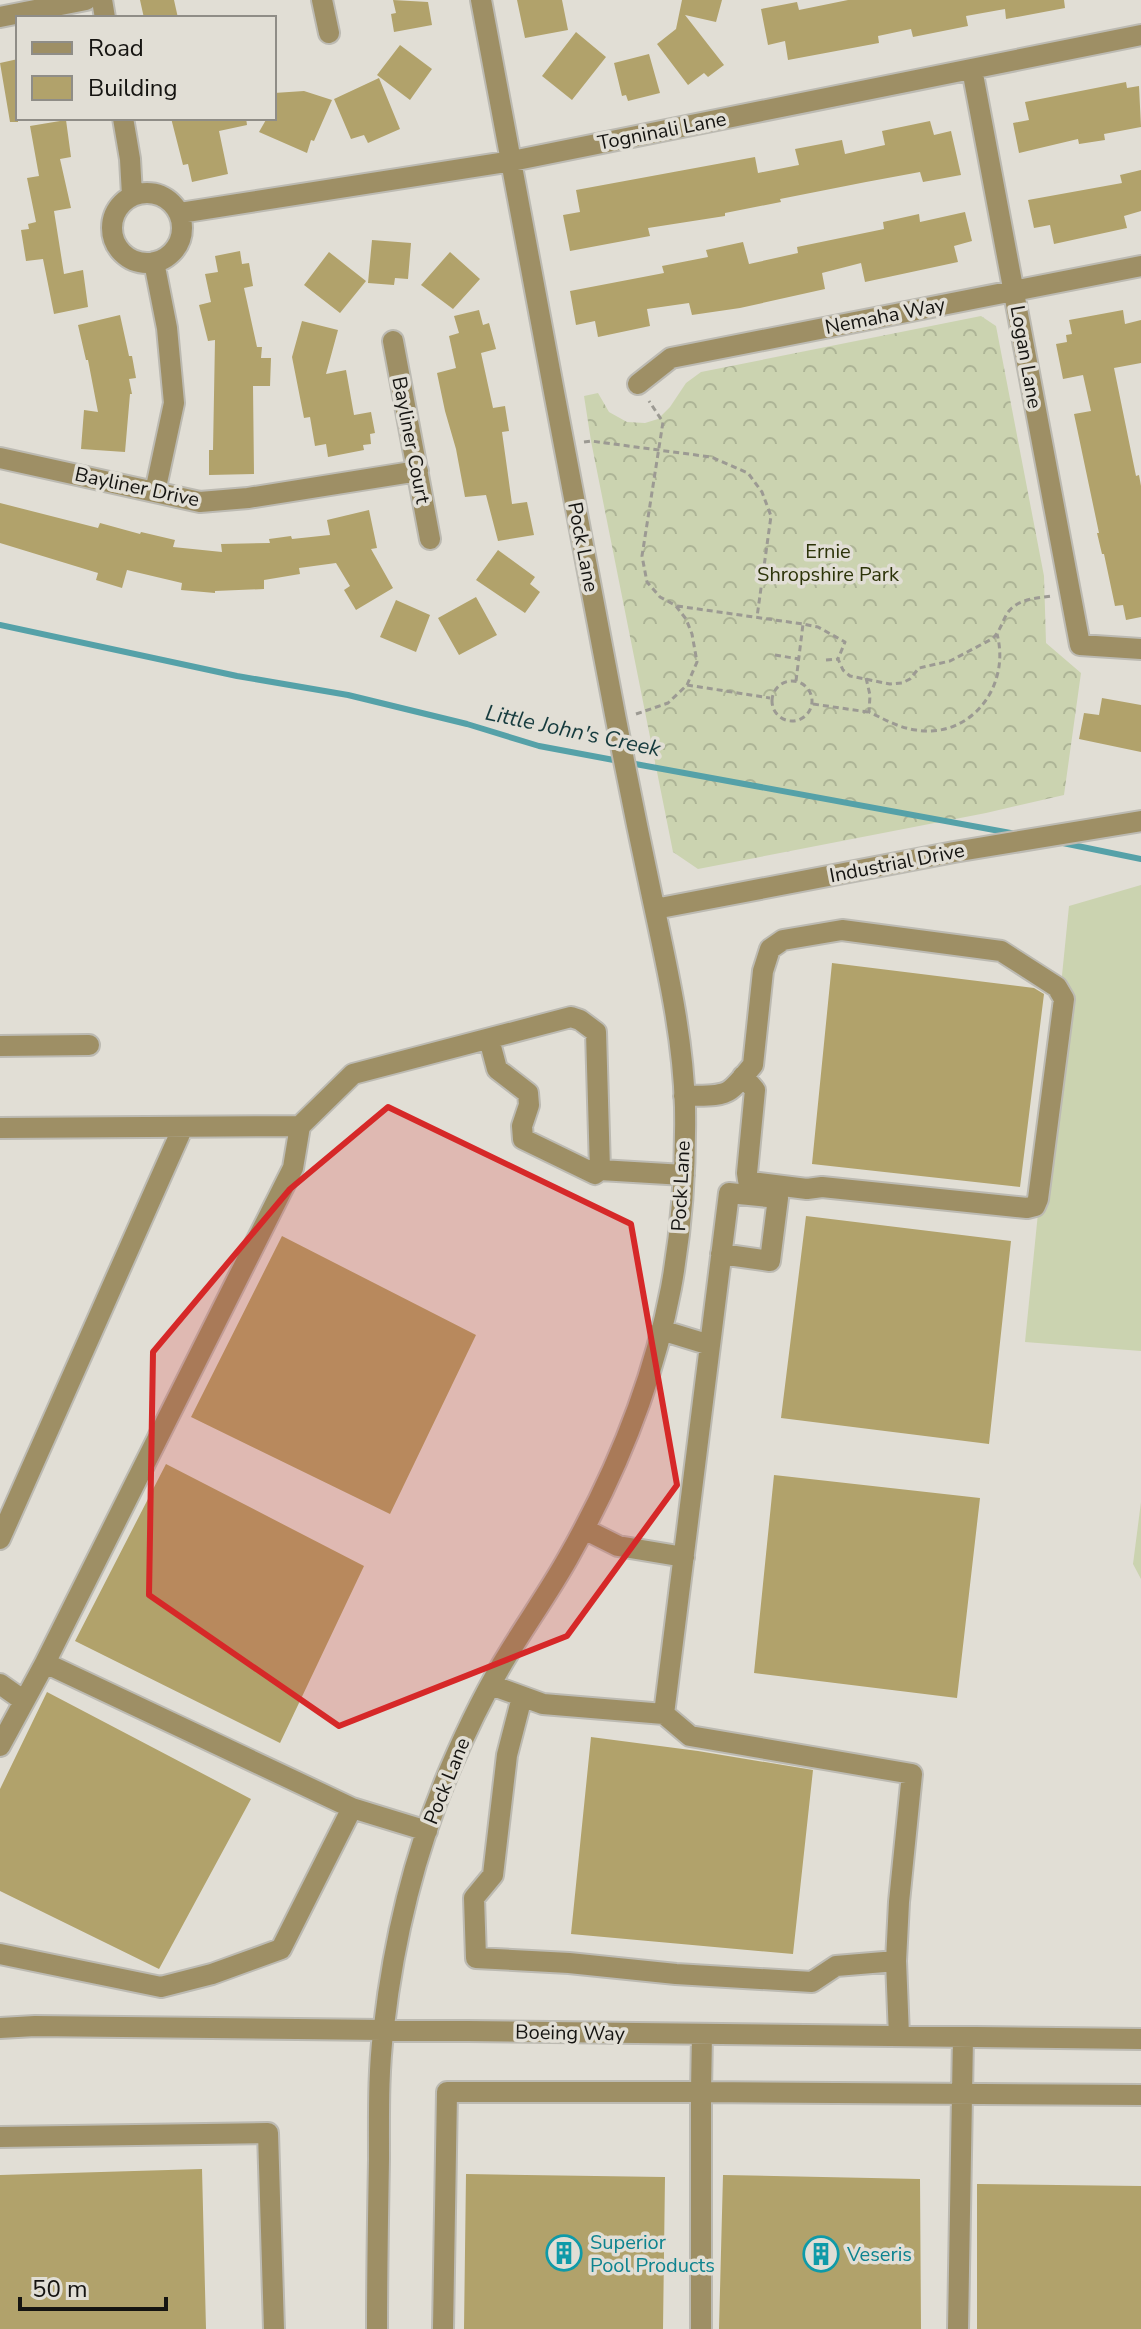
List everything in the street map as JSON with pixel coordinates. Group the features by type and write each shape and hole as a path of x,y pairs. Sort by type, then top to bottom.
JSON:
{"street":[{"path":"0,17 86,0"},
{"path":"322,0 329,33"},
{"name":"Pock Lane","path":"377,2329 379,2085 383,2031 408,1893 449,1771 507,1656 584,1529 619,1455 661,1330 680,1226 684,1175 684,1096 674,1003 617,724 481,0"},
{"name":"Togninali Lane","path":"180,213 512,161 1141,35"},
{"name":"Logan Lane","path":"972,69 1080,645 1141,649"},
{"path":"123,120 132,195"},
{"path":"146,192 168,198 180,213 183,228 174,251 154,262 143,264 124,256 114,243 111,227 117,208 132,195 146,192"},
{"path":"154,262 167,328 174,403 155,492"},
{"name":"Nemaha Way","path":"638,384 671,358 1141,266"},
{"name":"Bayliner Court","path":"393,341 430,539"},
{"name":"Bayliner Drive","path":"0,458 200,502 418,471"},
{"name":"Industrial Drive","path":"655,909 1131,822"},
{"path":"684,1096 720,1094 730,1090 753,1065 763,971 770,949 783,940 842,930 1001,951 1057,987 1064,999 1038,1199 1035,1206 1027,1208 751,1182 747,1173 755,1090 743,1076"},
{"path":"0,1746 45,1663 293,1168 300,1126 353,1074 571,1017 580,1020 596,1032 600,1170"},
{"path":"489,1039 497,1069 528,1093 523,1139 590,1173 600,1170 684,1175"},
{"path":"0,1046 89,1045"},
{"path":"0,1128 300,1126"},
{"path":"0,1539 183,1127"},
{"path":"664,1714 721,1254"},
{"path":"661,1330 710,1345"},
{"path":"584,1529 618,1546 684,1557"},
{"path":"45,1663 352,1808 427,1831"},
{"path":"0,1684 24,1701"},
{"path":"491,1685 543,1704 664,1714 690,1736 912,1774 896,1961 899,2036"},
{"path":"522,1697 507,1755 493,1875 474,1898 476,1958 812,1982 836,1966 896,1961"},
{"path":"0,1954 161,1987 212,1974 281,1949 352,1808"},
{"name":"Boeing Way","path":"0,2028 1141,2039"},
{"path":"701,2329 702,2034"},
{"path":"958,2329 963,2037"},
{"path":"443,2329 447,2092 1141,2095"},
{"path":"0,2137 268,2133 274,2329"}],"path":[{"path":"638,384 663,422 642,556 647,582 660,597 675,605 818,627 845,642 838,659 850,676 890,684 910,679 919,668 950,661 997,634 1009,611 1022,601 1069,592"},
{"path":"564,446 591,441 659,449 722,460 748,473 762,492 771,516 757,617"},
{"path":"617,724 668,703 687,685 697,662 692,634 686,619 675,605"},
{"path":"796,681 803,624"},
{"path":"813,704 869,712 917,731 939,730 963,722 990,696 1000,668 1001,648 997,634"},
{"path":"775,655 799,659"},
{"path":"826,660 838,659"},
{"path":"866,678 870,695 869,712"},
{"path":"796,681 805,685 813,704 808,714 800,720 789,721 773,709 772,698 776,688 785,682 796,681"},
{"path":"687,685 772,698"}],"highlighted area":[{"path":"388,1107 631,1224 677,1485 567,1636 339,1726 149,1595 153,1352 290,1189"}],"green space":[{"name":"Ernie Shropshire Park","path":"981,316 996,326 1044,576 1046,643 1081,673 1064,795 698,869 673,852 584,396 598,393 609,412 627,422 645,423 658,419 686,383 701,372"},
{"path":"1141,885 1141,1351 1025,1342 1069,906"},
{"path":"1141,1502 1141,1579 1133,1564"}],"building":[{"path":"140,0 174,0 178,16 144,16"},
{"path":"393,0 428,2 432,25 394,32 391,14 396,13"},
{"path":"517,0 562,0 568,30 525,38"},
{"path":"682,0 722,0 716,22 685,15 724,65 708,77 704,73 688,85 657,44 676,29"},
{"path":"848,0 1064,0 1065,8 1006,19 1005,9 966,16 968,26 913,37 911,29 878,36 879,43 788,60 785,41 768,45 761,9 797,2 799,10"},
{"path":"576,32 606,57 572,100 542,76"},
{"path":"400,45 432,69 410,100 377,75"},
{"path":"649,54 660,93 628,101 626,95 622,96 614,63"},
{"path":"16,59 18,122 10,122 0,63"},
{"path":"379,78 400,129 368,143 364,135 351,139 334,99"},
{"path":"1126,82 1127,88 1139,86 1141,127 1104,134 1105,140 1079,144 1078,139 1019,153 1013,123 1029,120 1025,102"},
{"path":"304,91 332,100 307,153 259,132 266,120 276,120 276,93"},
{"path":"66,120 71,157 60,159 71,208 54,211 64,274 83,270 88,307 54,314 43,259 26,261 21,230 29,229 28,224 36,222 27,178 39,176 30,126"},
{"path":"172,120 246,120 247,125 219,131 228,174 192,182 188,164 183,165"},
{"path":"930,121 934,135 951,131 961,175 923,182 920,172 866,182 780,199 781,202 725,213 725,216 648,228 650,236 570,251 563,215 580,212 576,190 755,157 758,173 799,165 795,149 842,140 845,154 885,145 882,131"},
{"path":"1141,170 1141,211 1124,216 1127,228 1054,244 1050,225 1034,228 1028,200 1122,183 1120,175"},
{"path":"965,212 972,241 954,246 958,262 865,282 861,263 822,273 825,289 692,315 689,303 647,309 650,326 598,337 595,321 576,325 570,291 664,273 662,266 708,257 706,250 743,242 749,264 798,253 797,247 884,229 883,222 919,214 920,222"},
{"path":"372,240 411,243 408,279 395,278 394,285 368,283"},
{"path":"240,251 242,264 249,263 253,286 244,288 257,347 262,347 261,358 271,358 270,386 253,386 254,474 209,475 209,450 213,450 215,340 208,341 199,305 211,302 205,274 218,272 215,256"},
{"path":"329,252 366,281 340,313 304,285"},
{"path":"450,252 480,279 453,309 421,285"},
{"path":"479,310 483,325 489,323 496,349 481,353 493,408 505,406 509,431 502,432 512,504 527,502 534,535 498,541 486,495 465,497 437,373 456,368 449,336 459,333 454,316"},
{"path":"1123,310 1125,324 1141,320 1141,363 1114,368 1136,476 1139,475 1141,486 1141,617 1126,620 1123,605 1115,606 1074,414 1091,411 1083,375 1063,379 1056,344 1067,342 1066,335 1072,334 1069,320"},
{"path":"120,315 136,378 129,379 132,394 125,452 81,449 84,410 98,412 78,325"},
{"path":"302,321 338,330 326,374 346,370 354,415 371,412 375,433 370,434 371,444 363,445 364,450 328,457 326,444 315,446 310,417 304,418 292,357"},
{"path":"0,503 98,528 100,523 175,540 173,547 222,552 221,544 270,543 269,539 291,536 292,539 330,535 327,520 369,510 377,548 371,549 393,588 356,610 344,590 350,586 336,563 299,568 300,574 264,580 264,589 215,593 181,590 182,583 127,570 122,588 96,580 98,573 0,543"},
{"path":"498,550 535,577 530,584 540,592 525,613 476,580"},
{"path":"476,597 497,635 459,655 438,618"},
{"path":"396,600 430,615 416,652 380,637"},
{"path":"1102,698 1141,705 1141,752 1079,739 1084,713 1099,715"},
{"path":"832,963 1034,988 1044,994 1020,1187 812,1164"},
{"path":"806,1216 1011,1241 989,1444 781,1418"},
{"path":"282,1236 476,1335 390,1514 191,1417"},
{"path":"166,1464 364,1566 280,1743 75,1641"},
{"path":"774,1475 980,1498 957,1698 754,1673"},
{"path":"47,1692 251,1799 159,1969 0,1891 0,1789"},
{"path":"591,1737 813,1770 793,1954 571,1934"},
{"path":"202,2169 206,2329 0,2329 0,2175"},
{"name":"Superior Pool Products","path":"466,2174 665,2177 663,2329 464,2329"},
{"name":"Veseris","path":"723,2175 920,2179 921,2329 719,2329"},
{"path":"977,2184 1141,2186 1141,2329 977,2329"}],"waterway":[{"name":"Little John's Creek","path":"0,625 237,676 348,695 467,724 539,746 619,761"},
{"name":"Little John's Creek","path":"630,763 1016,834"},
{"name":"Little John's Creek","path":"1058,842 1141,859"}],"place":[{"name":"Superior Pool Products","path":"564,2253"},
{"name":"Veseris","path":"821,2254"}]}
